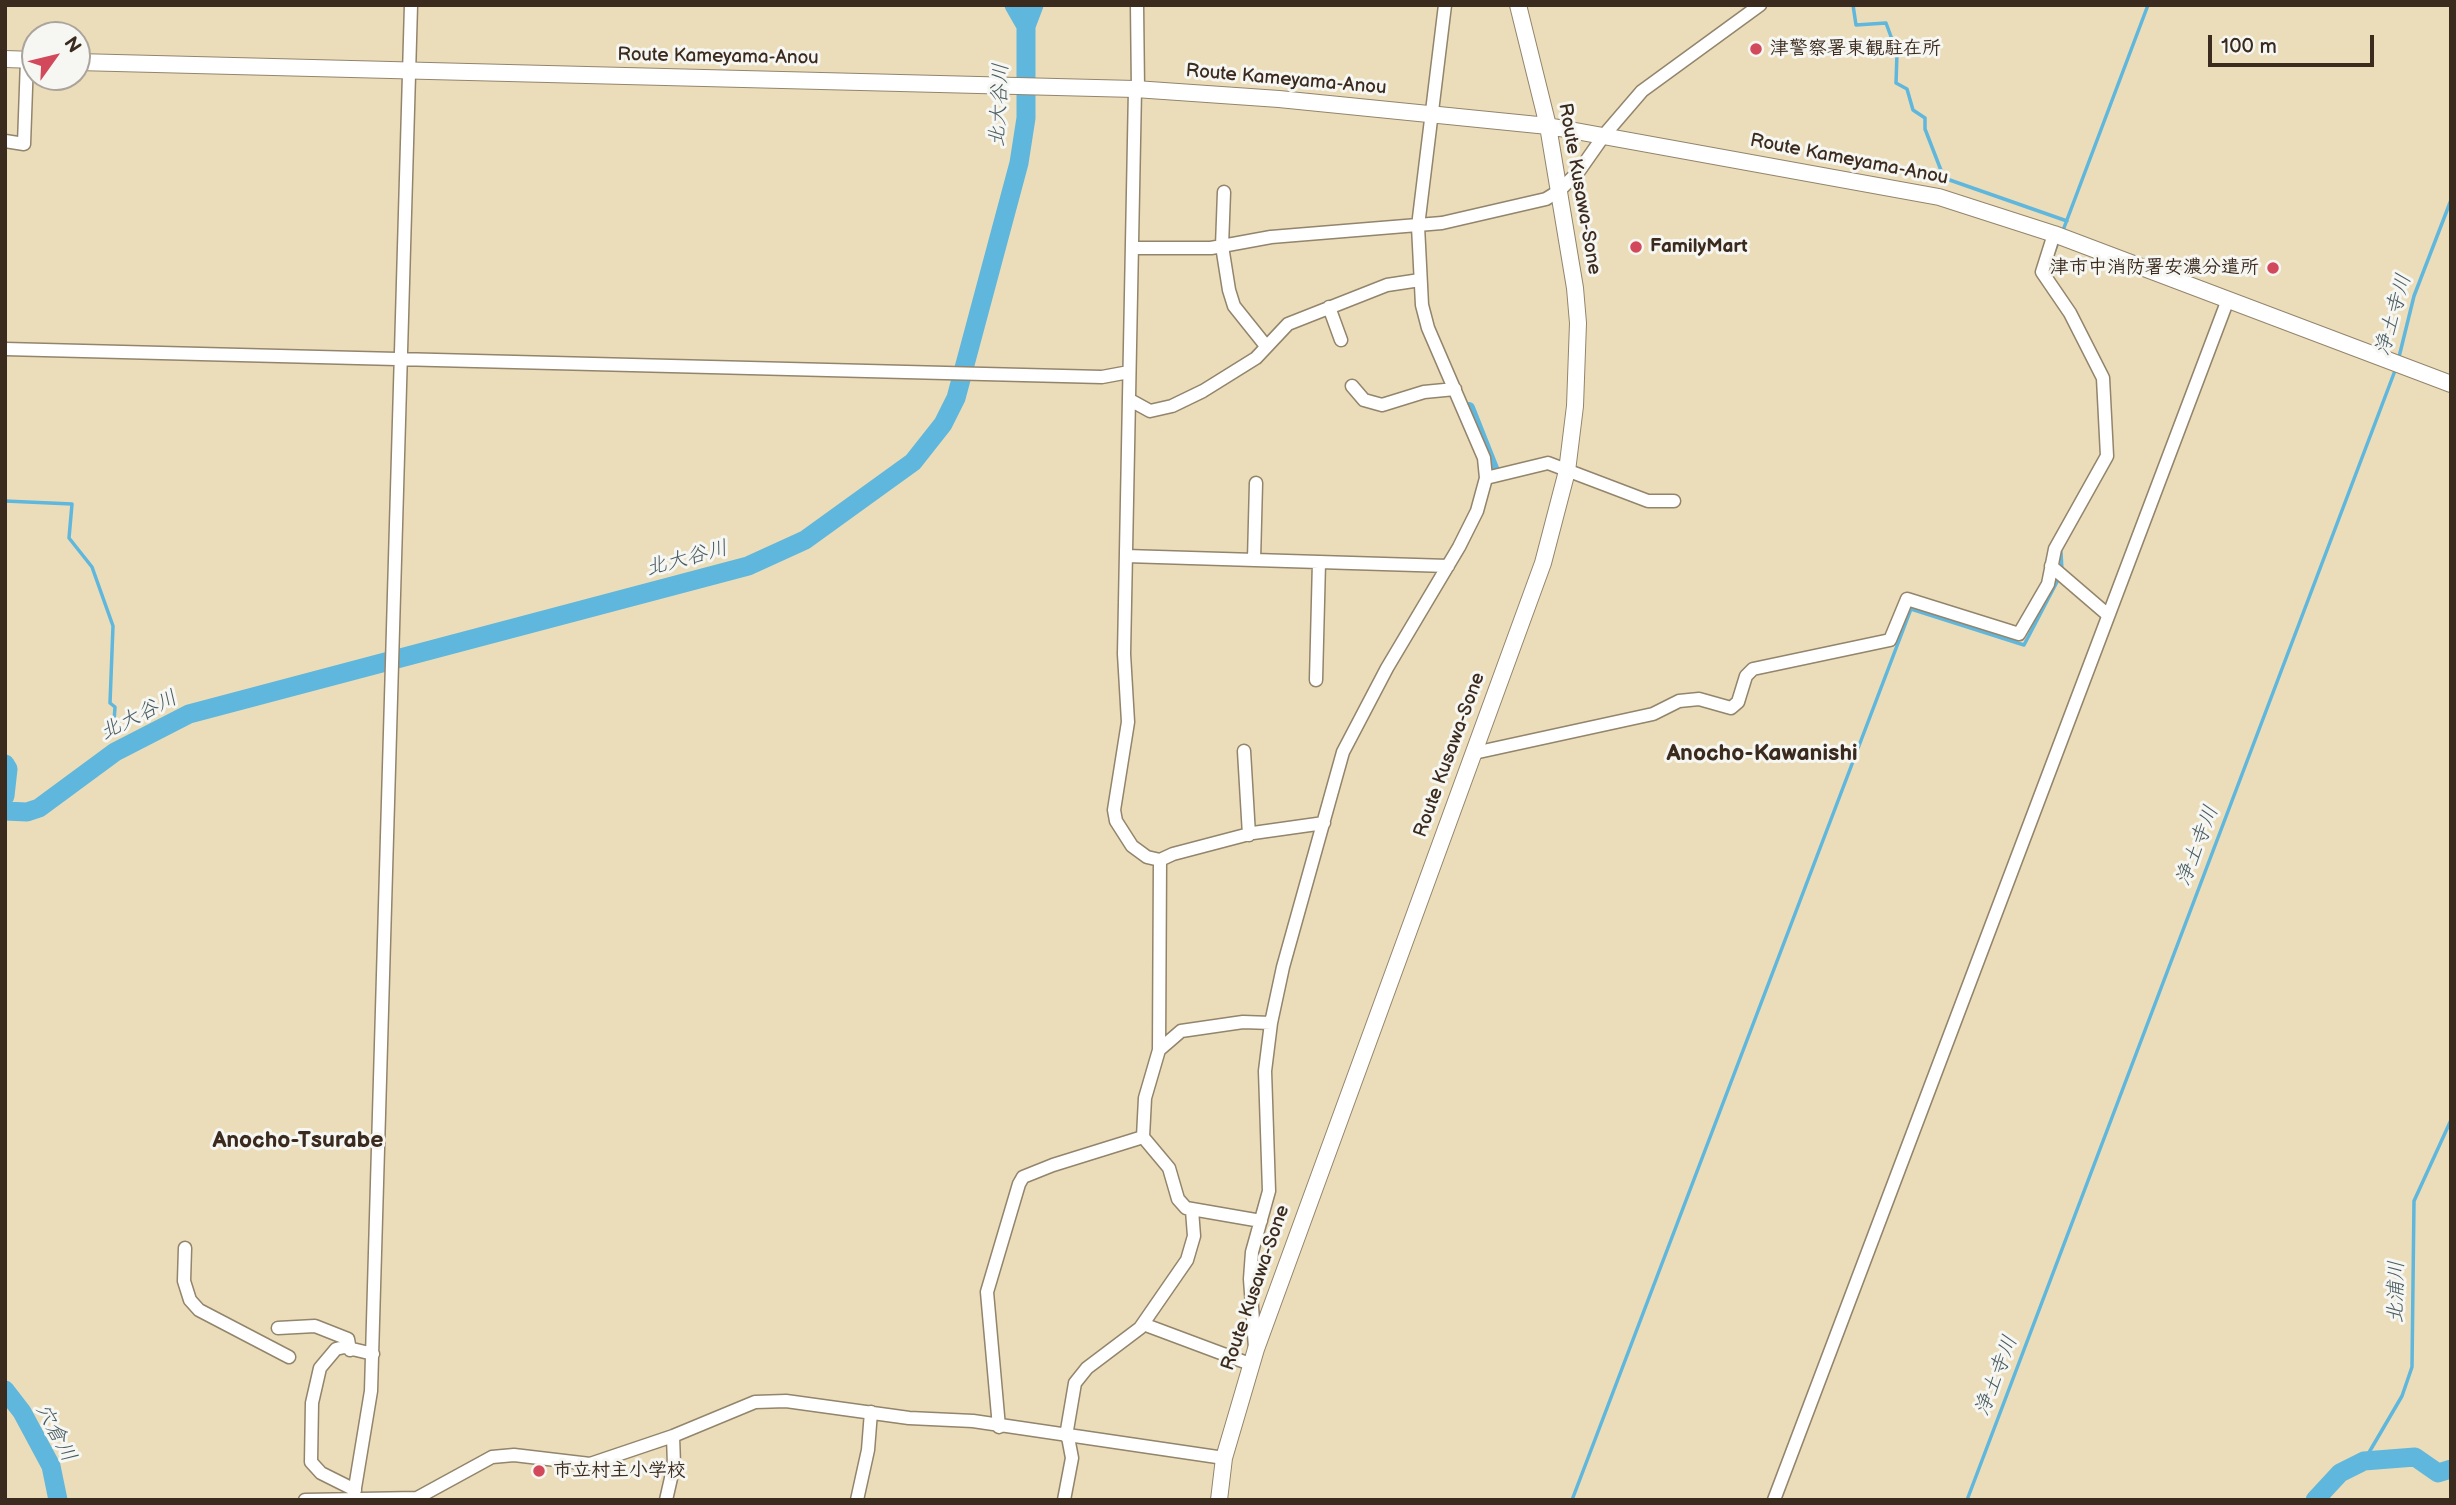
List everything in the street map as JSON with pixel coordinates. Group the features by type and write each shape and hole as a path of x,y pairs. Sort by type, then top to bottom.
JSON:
{"main road":[{"name":"Route Kusawa-Sone","path":"1219,1500 1224,1458 1253,1357 1543,563 1567,471 1575,406 1578,323 1571,251 1548,125 1518,5"},
{"name":"Route Kameyama-Anou","path":"91,62 1045,86 1136,90 1432,113 1548,125 1939,197 2055,235 2227,302 2451,384"}],"street":[{"path":"354,1496 370,1413 373,1354 411,5"},
{"path":"1137,5 1124,654 1128,732 1114,810 1122,834 1132,846 1147,857 1160,860 1173,854 1249,835 1324,823"},
{"path":"1143,1324 1253,1357 1250,1279 1252,1252 1269,1191 1265,1071 1271,1023 1324,823 1343,752 1354,727 1448,566 1477,511 1486,478 1484,458 1423,314 1420,280 1418,226 1445,5"},
{"path":"1132,248 1222,246 1271,237 1418,226 1535,202 1559,191 1579,171 1605,134 1642,91 1760,5"},
{"path":"5,141 24,144 28,91"},
{"path":"1224,192 1222,246 1233,303 1266,345"},
{"path":"1474,753 1653,714 1679,701 1699,699 1731,708 1738,702 1746,676 1754,669 1890,640 1907,599 2019,634 2048,584 2055,549 2107,456 2103,378 2070,313 2042,272 2055,235"},
{"path":"1130,400 1150,411 1172,406 1249,362 1288,324 1387,285 1420,280"},
{"path":"1774,1500 2227,302"},
{"path":"1329,307 1341,340"},
{"path":"5,349 946,374 1102,377 1129,372"},
{"path":"1352,386 1371,404 1382,405 1424,392 1455,389"},
{"path":"1486,478 1548,463 1648,501 1674,501"},
{"path":"1254,560 1255,483"},
{"path":"1126,556 1448,566"},
{"path":"1316,680 1319,562"},
{"path":"2051,566 2108,615"},
{"path":"1244,751 1249,835"},
{"path":"1160,860 1159,1050 1145,1098 1143,1137 1169,1168 1180,1202 1192,1210 1247,1216 1261,1221"},
{"path":"1159,1050 1181,1031 1243,1022 1271,1023"},
{"path":"999,1427 987,1292 1019,1184 1028,1174 1143,1137"},
{"path":"1064,1500 1072,1458 1067,1436 1075,1383 1087,1368 1143,1324 1187,1260 1194,1236 1192,1210"},
{"path":"185,1248 184,1281 190,1300 199,1310 289,1357"},
{"path":"278,1328 315,1326 348,1339 350,1350"},
{"path":"354,1496 316,1469 309,1456 312,1403 320,1368 336,1349 373,1354"},
{"path":"304,1500 354,1496 416,1498 492,1457 514,1455 590,1464 673,1436 755,1402 786,1401 1224,1458"},
{"path":"857,1500 868,1450 871,1412"},
{"path":"666,1500 674,1465 673,1436"}],"waterway":[{"path":"1014,5 1026,26"},
{"name":"北大谷川","path":"5,811 27,812 39,808 115,752 189,714 748,566 805,540 913,462 943,424 956,398 1019,163 1026,118 1026,26 1034,5"},
{"path":"1853,5 1856,25 1886,23 1897,53 1896,83 1907,89 1913,110 1925,118 1925,129 1944,178 2067,221"},
{"path":"2062,233 2148,5"},
{"name":"浄土寺川","path":"2398,361 2414,296 2451,200"},
{"path":"2053,255 2059,240"},
{"name":"浄土寺川","path":"1967,1500 2396,368"},
{"path":"1469,408 1494,471"},
{"path":"5,501 72,504 69,538 92,567 113,626 110,703 115,707 114,722 105,728 106,732"},
{"path":"2061,552 2062,571"},
{"path":"1572,1500 1911,609 2024,645 2059,578"},
{"name":"穴倉川","path":"5,764 8,769 5,796"},
{"name":"北浦川","path":"2364,1461 2402,1396 2412,1367 2414,1201 2451,1120"},
{"name":"穴倉川","path":"5,1390 22,1412 51,1466 58,1500"},
{"path":"2315,1500 2340,1473 2364,1461 2415,1457 2438,1473 2451,1469"}],"place":[{"name":"津警察署東観駐在所","path":"1756,49"},
{"name":"FamilyMart","path":"1636,247"},
{"name":"津市中消防署安濃分遣所","path":"2273,268"},
{"name":"市立村主小学校","path":"539,1471"}],"district":[{"name":"Anocho-Kawanishi","path":"1762,754"},
{"name":"Anocho-Tsurabe","path":"298,1141"}]}
